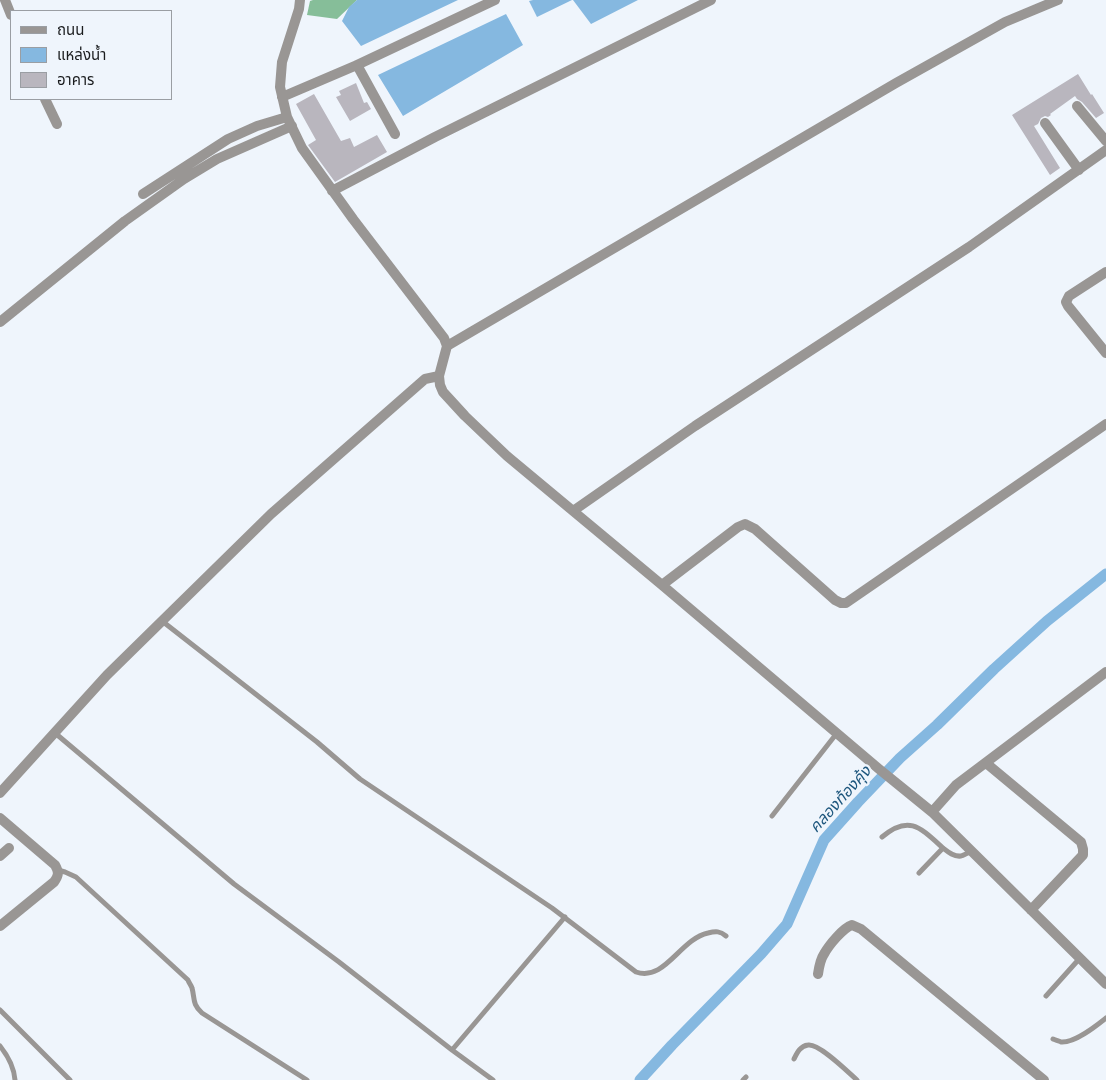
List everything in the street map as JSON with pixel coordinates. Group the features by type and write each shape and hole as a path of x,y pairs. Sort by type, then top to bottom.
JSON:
{"street":[{"path":"5,0 10,12"},
{"path":"300,0 299,9 282,62 280,87 287,117 302,148 332,191 444,338 447,346 439,376 443,392 464,416 508,456 878,769 932,812 1106,984"},
{"path":"282,97 357,65 495,0"},
{"path":"332,191 444,132 711,0"},
{"path":"447,346 896,83 1005,22 1058,0"},
{"path":"357,65 395,134"},
{"path":"45,100 57,124"},
{"path":"1076,106 1106,141"},
{"path":"143,194 228,139 257,126 287,117"},
{"path":"1045,122 1079,170"},
{"path":"0,322 125,221 184,179 217,159 292,126"},
{"path":"573,511 695,426 969,248 1106,150"},
{"path":"1106,272 1070,296 1066,302 1106,353"},
{"path":"0,793 107,675 270,514 425,379 439,376"},
{"path":"662,585 738,527 745,524 755,529 834,600 846,603 1106,424"},
{"path":"932,812 956,785 1106,672"},
{"path":"986,763 1081,842 1082,855 1031,910"},
{"path":"0,818 55,865 58,870 58,876 54,882 0,926"},
{"path":"0,856 9,848"},
{"path":"818,974 823,954 847,927 852,925 861,930 1044,1080"}],"lane":[{"path":"162,621 318,742 360,779 565,917 636,972 648,974 661,968 691,940 703,934 715,931 721,932 726,936"},
{"path":"55,732 234,884 494,1080"},
{"path":"772,816 837,733"},
{"path":"882,837 897,826 912,826 925,832 954,856 962,856 972,851"},
{"path":"919,872 943,848"},
{"path":"58,870 76,877 188,980 192,987 194,1003 202,1013 307,1080"},
{"path":"452,1050 565,917"},
{"path":"1046,996 1080,958"},
{"path":"0,1010 70,1080"},
{"path":"1054,1039 1060,1042 1074,1040 1106,1018"},
{"path":"794,1058 799,1049 807,1044 814,1045 857,1080"},
{"path":"0,1046 7,1055 14,1070 15,1080"}],"green space":[{"path":"357,0 337,19 307,15 310,1"}],"water":[{"path":"357,0 458,0 361,46 342,21 349,7"},
{"path":"572,0 537,17 529,1"},
{"path":"573,0 638,0 591,24"},
{"path":"506,14 523,45 403,116 378,75"}],"building":[{"path":"1078,74 1104,113 1096,118 1075,96 1048,117 1041,118 1038,124 1034,126 1060,168 1050,175 1012,115"},
{"path":"356,83 364,103 367,102 371,109 350,121 336,97 341,95 339,91"},
{"path":"314,94 341,141 350,138 354,147 377,135 387,152 335,182 308,145 316,140 296,104"}],"waterway":[{"name":"คลองท้องคุ้ง","path":"640,1080 761,954 787,924 824,840 858,802 900,758 994,669 1047,621 1106,574"}]}
